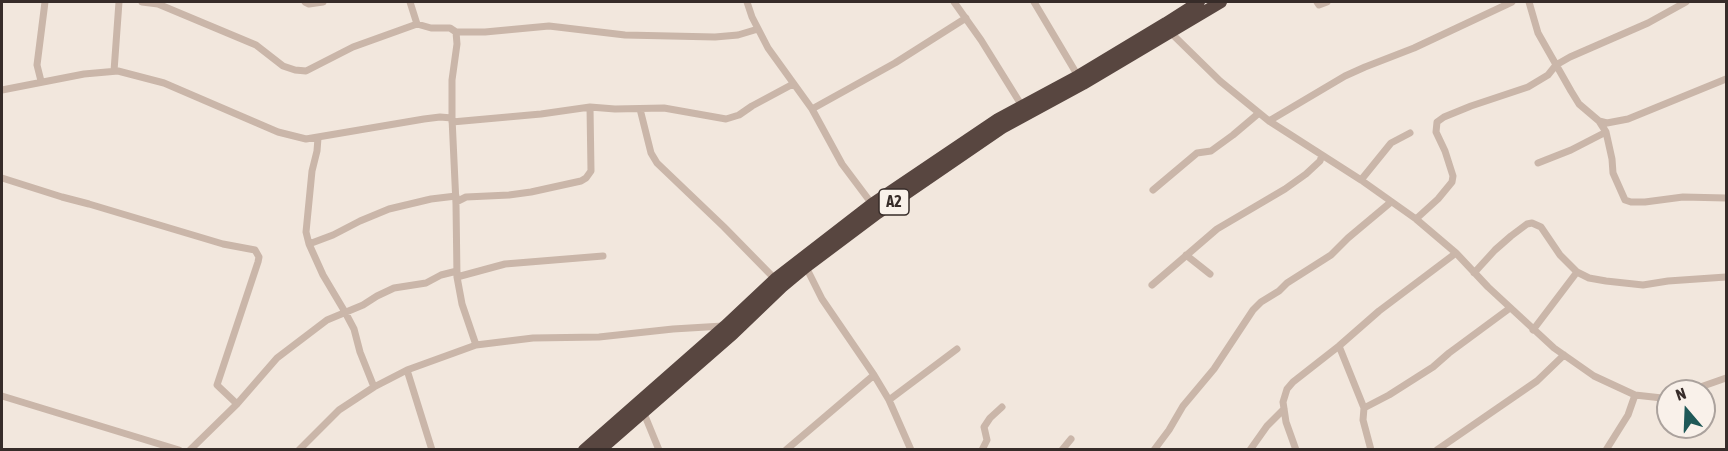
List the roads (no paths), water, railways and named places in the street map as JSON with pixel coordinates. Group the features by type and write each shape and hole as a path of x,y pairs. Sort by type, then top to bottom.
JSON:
{"highway":[{"name":"A2","path":"584,450 775,279 872,204 998,119 1078,76 1199,2"},
{"name":"A2","path":"600,450 806,267 878,213 1002,128 1083,84 1221,2"}],"street":[{"path":"40,81 37,65 45,2"},
{"path":"114,71 119,2"},
{"path":"142,2 158,4 256,45 283,66 306,71 353,47 417,24 431,28 450,28 456,32 486,32 549,26 625,35 715,37 738,35 758,29"},
{"path":"305,2 309,4 323,2"},
{"path":"410,2 417,24"},
{"path":"747,2 758,29 812,109 842,164 872,204"},
{"path":"954,2 1022,106"},
{"path":"1034,2 1078,76"},
{"path":"1317,2 1319,5 1327,2"},
{"path":"1269,121 1365,66 1414,48 1512,2"},
{"path":"1529,2 1538,33 1579,104 1599,121 1606,132 1613,173 1625,200 1645,202 1683,197 1726,198"},
{"path":"1416,219 1438,199 1452,182 1453,176 1445,151 1436,132 1437,122 1453,113 1528,87 1548,75 1556,65 1583,50 1648,22 1686,2"},
{"path":"812,109 895,63 966,18"},
{"path":"456,32 458,44 452,80 452,120 457,274 462,304 476,345"},
{"path":"1170,32 1220,81 1269,121 1361,180 1416,219 1456,253 1533,330 1564,355 1594,376 1635,395 1656,397"},
{"path":"2,90 40,81 114,71 164,83 247,120 286,135 306,139 440,117 452,120 590,108 675,109 729,119 793,84"},
{"path":"1599,121 1607,123 1628,119 1726,79"},
{"path":"309,244 389,209 431,199 509,195 581,181 591,171 590,108"},
{"path":"640,109 651,153 657,163 775,279"},
{"path":"1153,190 1189,158 1199,152 1211,151 1259,113"},
{"path":"1538,163 1571,150 1606,132"},
{"path":"1361,180 1391,142 1410,133"},
{"path":"318,138 306,232 309,244 332,292 354,329 360,352 374,387"},
{"path":"1152,285 1217,229 1306,174 1320,161 1322,155"},
{"path":"2,178 224,244 255,250 259,257 258,262 217,385 237,404"},
{"path":"1154,450 1183,406 1214,369 1253,310 1287,283 1331,255 1391,202"},
{"path":"1474,273 1511,236 1532,223 1541,227 1560,255 1577,272 1589,278 1643,285 1726,277"},
{"path":"1296,450 1284,409 1284,397 1293,382 1379,311 1456,253"},
{"path":"1186,255 1210,274"},
{"path":"190,450 237,404 277,358 327,320 363,305 394,288 426,283 441,275 505,264 603,256"},
{"path":"806,267 822,299 889,400 911,450"},
{"path":"1533,330 1577,272"},
{"path":"1364,408 1433,367 1449,352 1491,324 1510,308"},
{"path":"299,450 339,410 374,387 406,370 476,345 533,338 599,337 725,326"},
{"path":"1339,346 1364,408 1363,420 1371,450"},
{"path":"889,400 957,349"},
{"path":"1437,450 1537,381 1564,355"},
{"path":"406,370 430,449"},
{"path":"786,450 874,375"},
{"path":"1606,450 1629,415 1635,395"},
{"path":"2,396 179,450"},
{"path":"982,450 987,441 984,427 1002,407"},
{"path":"1250,450 1267,426 1284,409"},
{"path":"643,411 659,450"},
{"path":"1062,450 1071,439"}]}
